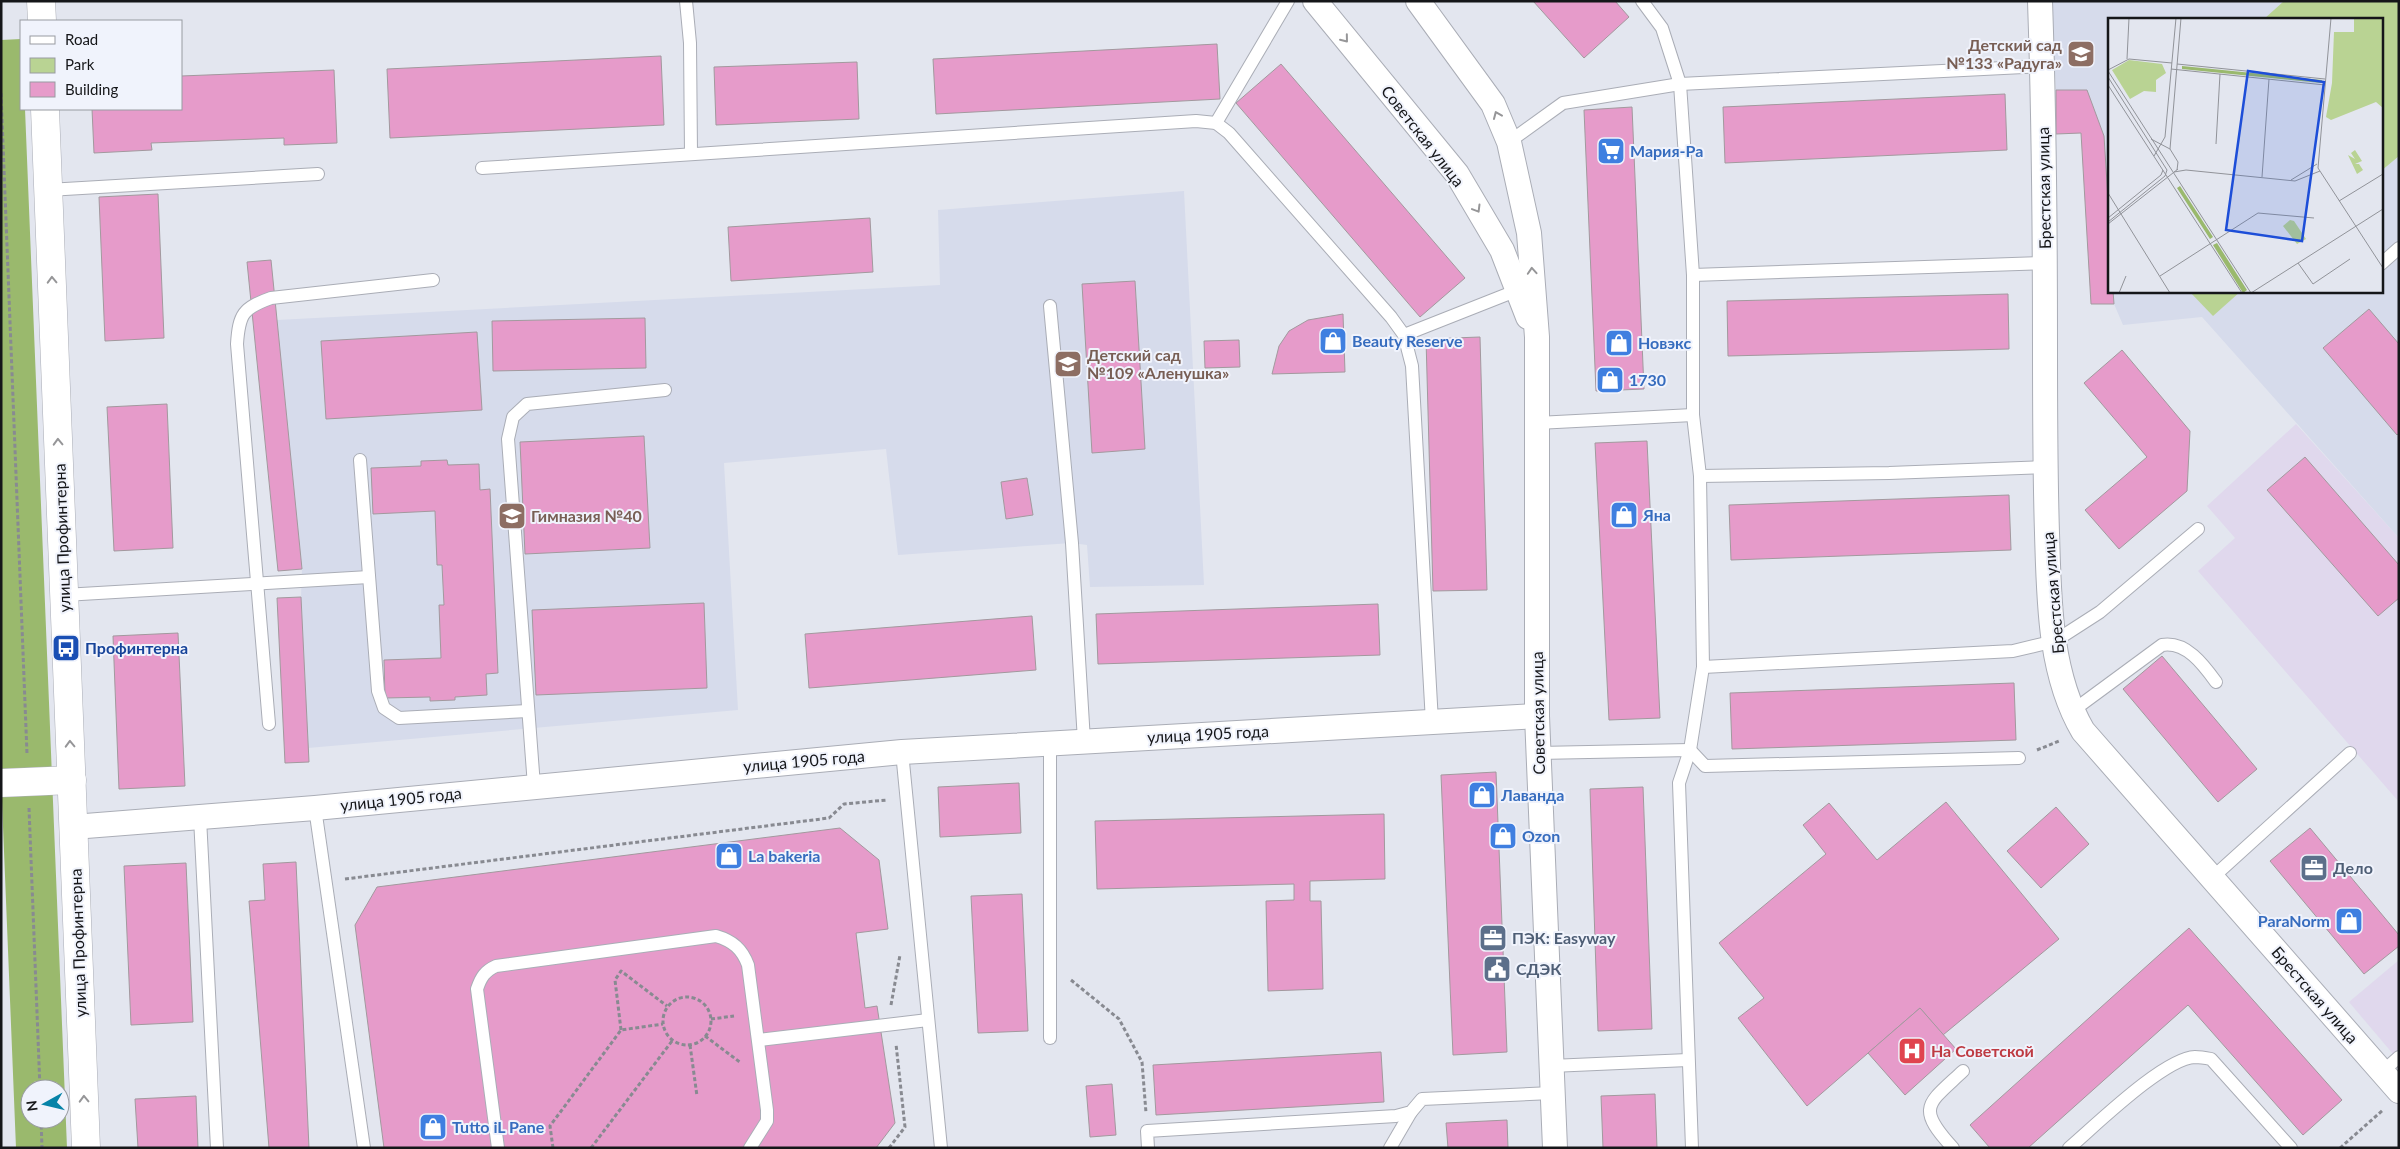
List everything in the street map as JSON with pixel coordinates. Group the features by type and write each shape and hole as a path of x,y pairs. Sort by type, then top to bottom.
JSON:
{"street":[{"path":"41,1 42,20"},
{"name":"Советская улица","path":"1314,1 1457,174 1502,250 1537,337"},
{"name":"Советская улица","path":"1418,1 1493,104 1509,142 1529,233 1537,337 1538,753 1555,1148"},
{"name":"Брестская улица","path":"2040,1 2045,262 2045,467 2049,594 2063,685 2077,722 2212,878 2390,1065 2399,1091"},
{"name":"улица Профинтерна","path":"45,110 86,1148"},
{"name":"улица 1905 года","path":"74,827 315,808 902,752 1537,716"},
{"path":"1,783 72,780"}],"lane":[{"path":"686,1 690,43 691,154"},
{"path":"1216,124 1288,1"},
{"path":"1642,1 1662,28 1680,84 1692,274 1693,415 1700,476 1703,666 1690,750 1679,783 1692,1148"},
{"path":"1509,142 1563,103 1680,84 2042,66"},
{"path":"482,168 1196,121 1216,124 1229,133 1391,317 1404,335 1412,366 1432,722"},
{"path":"48,190 318,174"},
{"path":"2382,263 2399,248"},
{"path":"1692,274 2045,262"},
{"path":"269,724 237,344 238,324 244,311 271,298 433,280"},
{"path":"1404,335 1518,290"},
{"path":"1050,306 1072,543 1084,741"},
{"path":"534,786 508,439 513,417 527,404 665,390"},
{"path":"1537,423 1693,415"},
{"path":"360,460 378,690 384,708 399,718 528,711"},
{"path":"1700,476 1889,473 2045,467"},
{"path":"1703,666 2013,652 2055,641 2100,612 2198,529"},
{"path":"64,596 369,577"},
{"path":"2077,722 2162,645 2180,646 2190,652 2206,667 2216,682"},
{"path":"1050,743 1050,1038"},
{"path":"1538,753 1690,750 1705,766 2019,758"},
{"path":"902,752 941,1148"},
{"path":"2212,878 2350,753"},
{"path":"315,808 364,1148"},
{"path":"200,818 217,1148"},
{"path":"498,1148 477,989 481,977 487,970 496,966 716,936 738,947 748,965 767,1121 750,1148"},
{"path":"758,1040 928,1020"},
{"path":"2069,1148 2150,1079 2194,1056 2211,1059 2291,1148"},
{"path":"1551,1066 1688,1060"},
{"path":"1953,1148 1931,1120 1929,1111 1931,1102 1963,1071"},
{"path":"1390,1148 1411,1112 1422,1099 1552,1093"},
{"path":"1148,1148 1147,1131 1396,1116 1411,1112"}],"path":[{"path":"1,93 40,1079"},
{"path":"2019,758 2077,722"},
{"path":"337,880 829,818 844,804 891,799"},
{"path":"1050,964 1119,1019 1142,1062 1147,1131"},
{"path":"611,972 627,970"},
{"path":"620,971 667,1006"},
{"path":"553,1148 550,1126 621,1030 615,980 620,971"},
{"path":"683,997 692,997 701,1001 708,1008 711,1019 710,1027 705,1036 700,1042 690,1045 672,1040 663,1024 663,1015 667,1006 674,1000 683,997"},
{"path":"711,1019 739,1015"},
{"path":"621,1030 663,1024"},
{"path":"705,1036 743,1065"},
{"path":"590,1148 672,1040"},
{"path":"690,1045 697,1096"},
{"path":"2340,1148 2384,1109"},
{"path":"41,1129 42,1148"}],"shaded area":[{"path":"2051,1 2399,1 2399,538 2202,317 2123,325 2114,304 2113,292 2382,292 2382,18 2108,18 2108,199 2104,136 2087,90 2056,90"},
{"name":"Гимназия №40","path":"1184,191 1204,585 1090,587 1087,545 1072,543 898,555 886,449 724,463 738,710 308,748 301,597 302,569 277,320 940,285 938,210"},
{"path":"2296,424 2399,538 2399,802 2198,571 2235,538 2207,506"},
{"path":"2399,960 2399,1061 2349,1002"}],"green space":[{"path":"2284,1 2399,1 2399,156 2382,170 2382,18 2265,18"},
{"path":"20,39 20,110 25,110 64,1079 20,1079 20,1129 66,1129 67,1148 16,1148 1,777 1,40"},
{"path":"2190,292 2240,292 2213,316"}],"building":[{"path":"1533,1 1615,1 1629,17 1584,58"},
{"path":"1217,44 1220,99 936,114 933,59"},
{"path":"661,56 664,125 390,138 387,69"},
{"path":"857,62 859,119 716,125 714,67"},
{"path":"1281,64 1465,278 1420,317 1236,103"},
{"path":"334,70 337,143 284,145 284,138 151,143 152,150 94,153 92,110 182,110 182,76"},
{"path":"2056,90 2087,90 2104,136 2108,199 2108,292 2113,292 2114,304 2091,304 2081,133 2056,134"},
{"path":"2005,94 2007,150 1725,163 1723,107"},
{"path":"1632,107 1644,389 1596,391 1584,110"},
{"path":"158,194 164,338 105,341 99,197"},
{"path":"870,218 873,272 731,281 728,227"},
{"path":"271,260 302,569 278,571 247,262"},
{"path":"1135,281 1145,449 1092,453 1082,284"},
{"path":"2008,294 2009,349 1728,356 1727,301"},
{"path":"2369,309 2399,344 2399,433 2397,435 2323,348"},
{"path":"1343,314 1345,372 1272,374 1279,346 1289,331 1308,320"},
{"path":"645,318 646,368 493,371 492,321"},
{"path":"477,332 482,410 326,419 321,341"},
{"path":"1480,337 1487,590 1433,591 1426,339"},
{"path":"1239,340 1240,367 1205,368 1204,341"},
{"path":"2122,350 2190,431 2187,491 2119,549 2085,510 2147,457 2084,383"},
{"path":"167,404 173,548 114,551 107,407"},
{"path":"644,436 650,548 525,554 520,442"},
{"path":"1647,441 1660,718 1609,720 1595,443"},
{"path":"2305,457 2399,565 2399,598 2378,616 2267,490"},
{"path":"447,460 448,465 479,464 480,490 490,489 498,673 486,674 487,695 455,697 455,700 430,701 430,697 385,698 384,660 441,658 439,605 444,605 442,565 437,565 435,511 373,514 371,468 421,466 421,461"},
{"path":"1027,478 1033,515 1006,519 1001,482"},
{"path":"2009,495 2011,550 1731,560 1729,505"},
{"path":"301,597 309,762 285,763 277,598"},
{"path":"704,603 707,688 536,695 532,610"},
{"path":"1378,604 1380,655 1098,664 1096,614"},
{"path":"1032,616 1036,670 809,688 805,634"},
{"path":"178,633 185,786 119,789 113,636"},
{"path":"2162,656 2257,769 2218,802 2123,689"},
{"path":"2014,683 2016,740 1732,749 1730,693"},
{"path":"1496,772 1507,1052 1453,1055 1441,775"},
{"path":"1019,783 1021,833 940,837 938,787"},
{"path":"1643,787 1652,1029 1598,1031 1590,789"},
{"path":"1946,802 2059,939 1943,1035 1920,1008 1807,1106 1738,1018 1764,998 1719,943 1826,854 1803,825 1829,803 1877,860"},
{"path":"2056,807 2089,844 2041,888 2007,851"},
{"path":"1384,814 1385,879 1310,881 1310,901 1321,901 1323,989 1268,991 1266,901 1294,900 1294,884 1097,889 1095,821"},
{"path":"840,828 879,860 888,929 856,933 865,1008 877,1006 895,1123 876,1148 384,1148 355,925 377,887"},
{"path":"2310,828 2399,935 2399,946 2364,974 2270,861"},
{"path":"296,862 309,1148 269,1148 249,901 265,900 263,864"},
{"path":"186,863 193,1022 131,1025 124,866"},
{"path":"1022,894 1028,1031 978,1033 971,896"},
{"path":"2189,928 2342,1100 2303,1135 2188,1005 2028,1148 1990,1148 1970,1125"},
{"name":"На Советской","path":"1920,1008 1956,1049 1905,1095 1868,1053"},
{"path":"1381,1052 1384,1102 1156,1115 1153,1065"},
{"path":"1112,1084 1116,1135 1090,1137 1086,1086"},
{"path":"1655,1094 1657,1148 1603,1148 1601,1096"},
{"path":"196,1096 198,1148 138,1148 135,1099"},
{"path":"1507,1120 1508,1148 1448,1148 1446,1123"}],"place":[{"name":"Детский сад №133 «Радуга»","path":"2081,54"},
{"name":"Мария-Ра","path":"1611,151"},
{"name":"Beauty Reserve","path":"1333,341"},
{"name":"Новэкс","path":"1619,343"},
{"name":"Детский сад №109 «Аленушка»","path":"1068,364"},
{"name":"1730","path":"1610,380"},
{"name":"Яна","path":"1624,515"},
{"name":"Гимназия №40","path":"512,516"},
{"name":"Профинтерна","path":"66,648"},
{"name":"Лаванда","path":"1482,795"},
{"name":"Ozon","path":"1503,836"},
{"name":"La bakeria","path":"729,856"},
{"name":"Дело","path":"2314,868"},
{"name":"ParaNorm","path":"2349,921"},
{"name":"ПЭК: Easyway","path":"1493,938"},
{"name":"СДЭК","path":"1497,969"},
{"name":"На Советской","path":"1912,1051"},
{"name":"Tutto iL Pane","path":"433,1127"}]}
